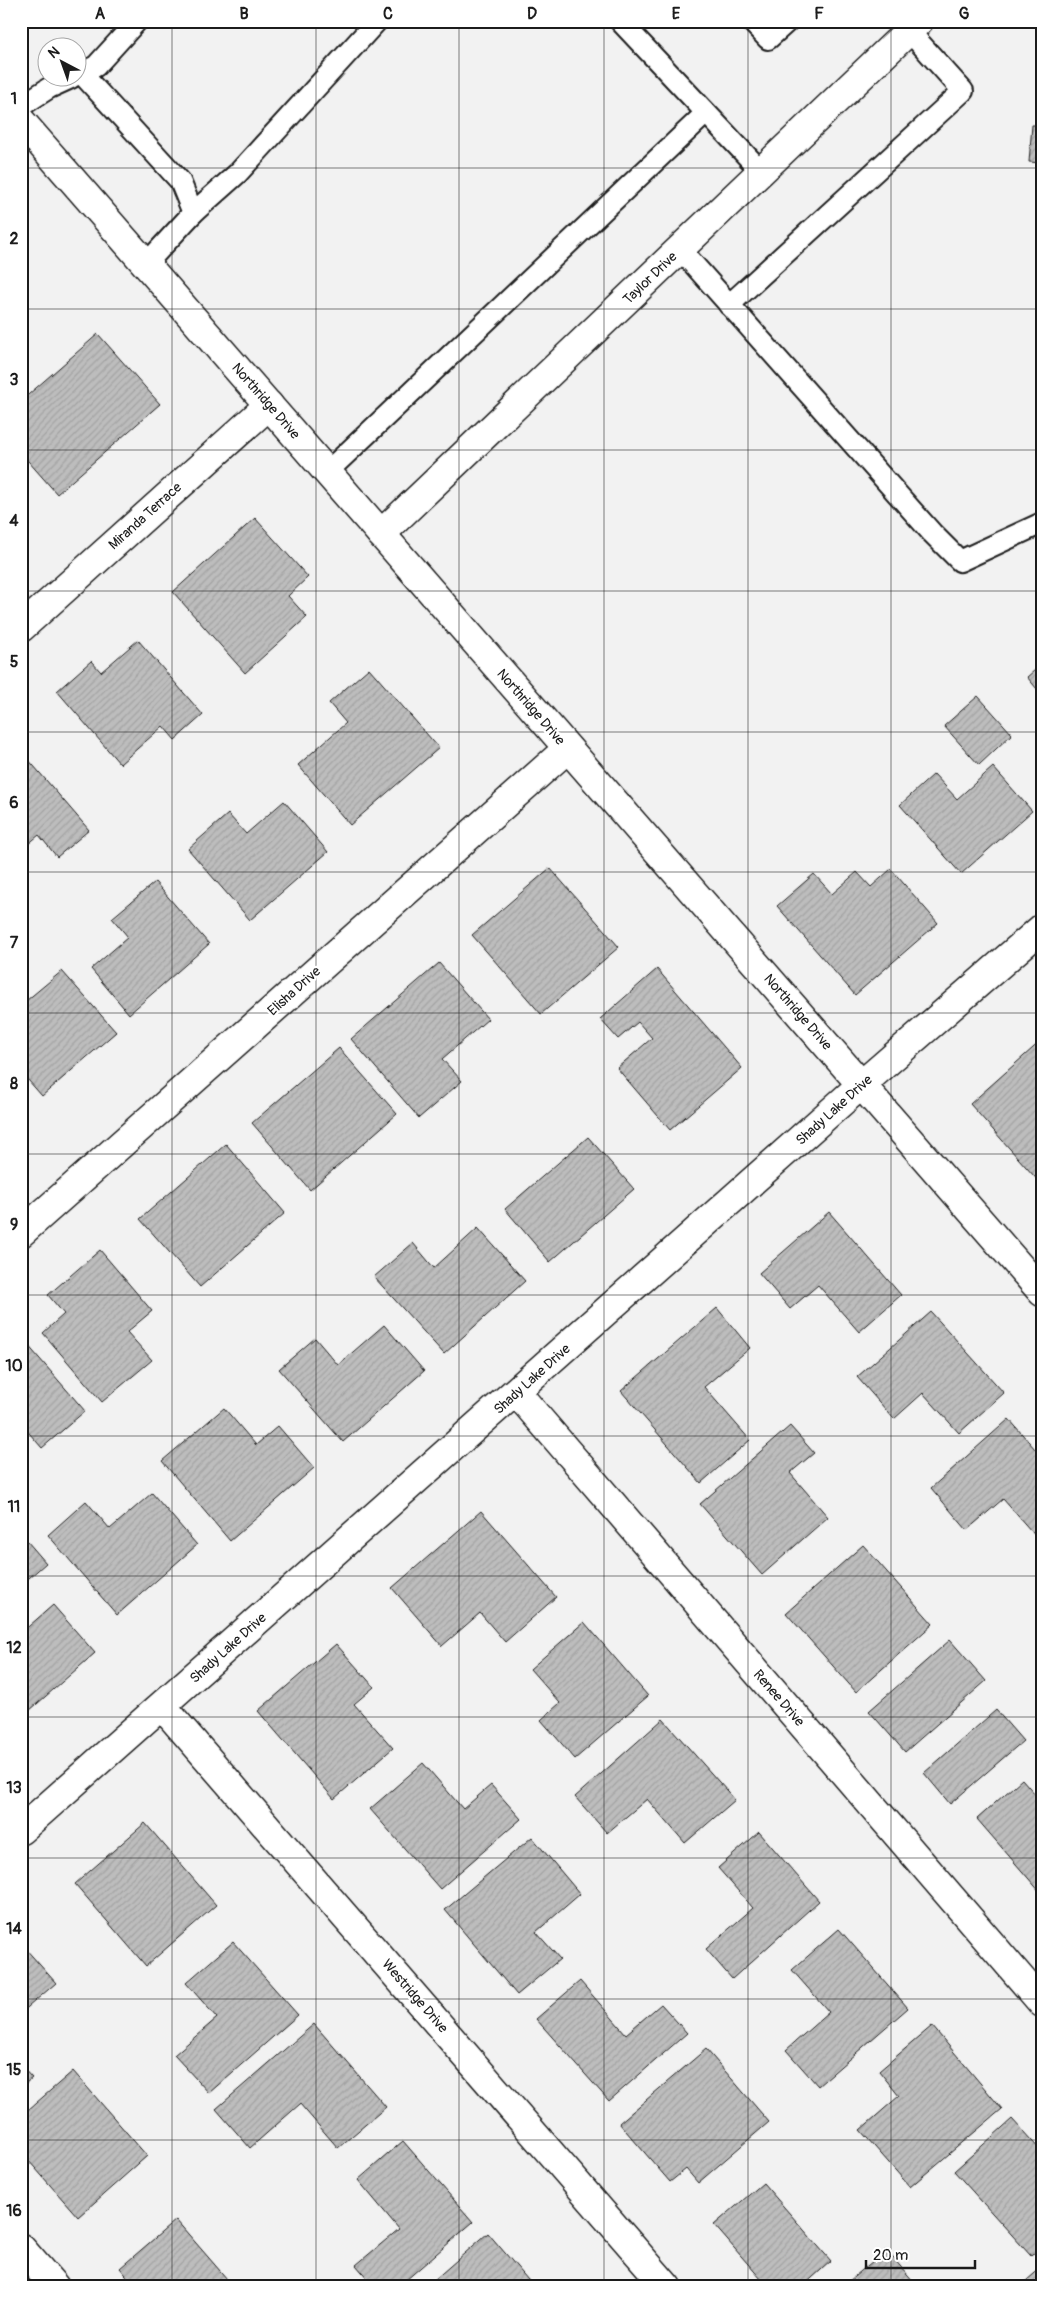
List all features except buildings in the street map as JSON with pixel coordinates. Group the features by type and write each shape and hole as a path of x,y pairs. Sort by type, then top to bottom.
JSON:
{"street":[{"name":"Taylor Drive","path":"381,534 761,171 909,24"},
{"name":"Northridge Drive","path":"21,122 1042,1292"},
{"name":"Miranda Terrace","path":"21,628 268,405"},
{"name":"Elisha Drive","path":"21,1233 567,749"},
{"name":"Shady Lake Drive","path":"21,1830 516,1393 861,1085 1042,928"},
{"name":"Renee Drive","path":"516,1393 1042,2003"},
{"name":"Westridge Drive","path":"162,1706 667,2287"},
{"path":"21,2248 54,2287"}],"lane":[{"path":"88,70 96,66 137,21"},
{"path":"146,264 193,212 238,173 377,21"},
{"path":"620,21 761,171"},
{"path":"751,21 768,39 788,21"},
{"path":"729,305 963,91 909,24"},
{"path":"88,86 180,181 193,212"},
{"path":"21,106 49,88"},
{"path":"327,472 706,113"},
{"path":"680,249 932,533 960,561 1042,523"}]}
